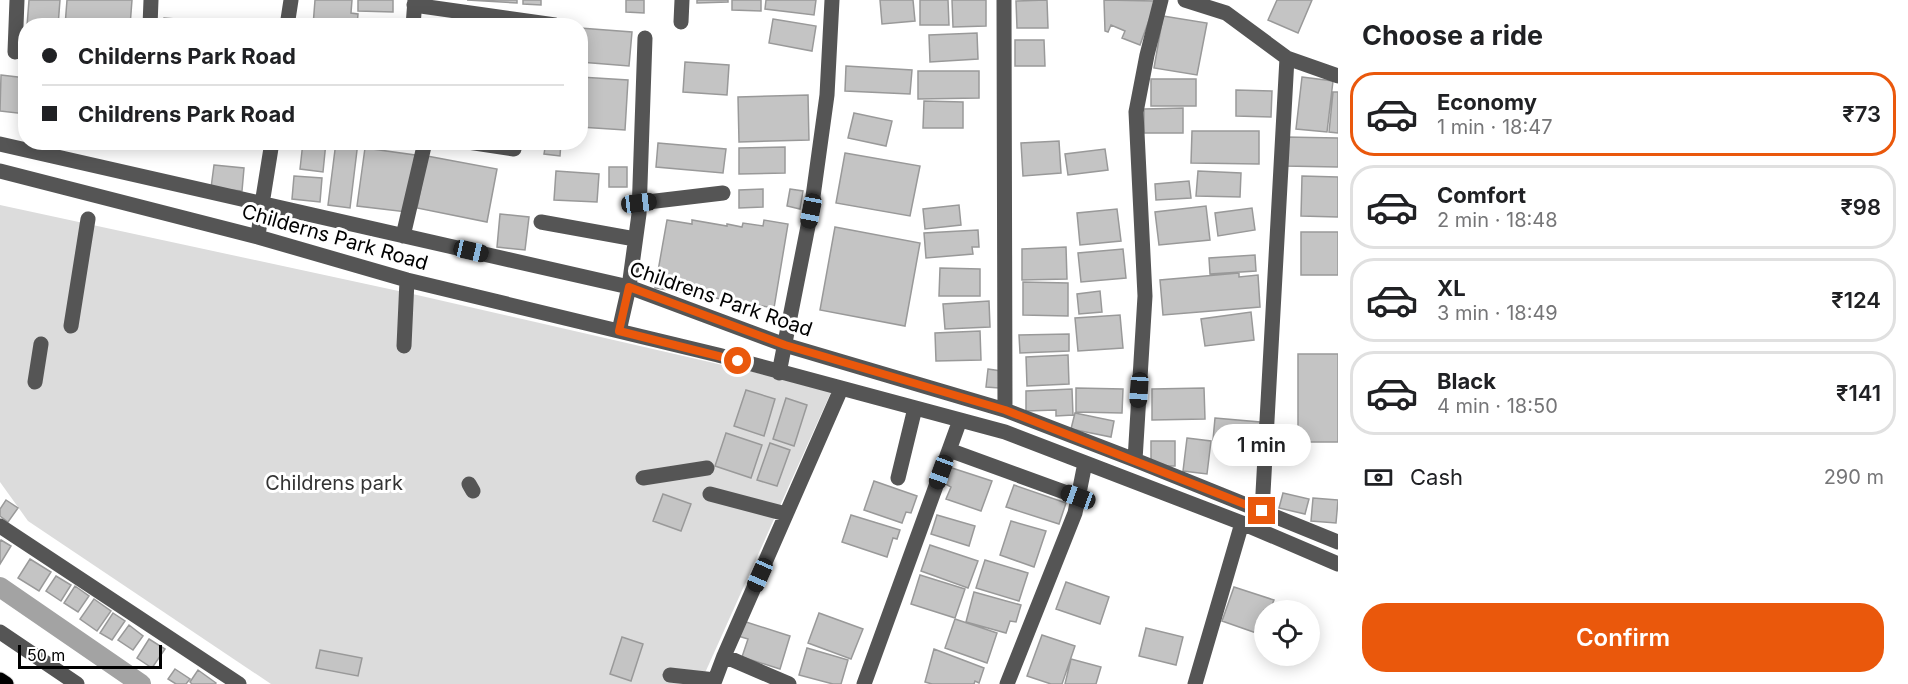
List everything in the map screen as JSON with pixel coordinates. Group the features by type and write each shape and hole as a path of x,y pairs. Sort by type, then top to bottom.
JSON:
{"main road":[{"path":"0,680 6,684"}],"street":[{"path":"14,52 17,0"},
{"path":"150,18 151,0"},
{"path":"288,18 291,0"},
{"path":"681,22 682,0"},
{"path":"780,373 814,188 826,95 832,0"},
{"path":"1004,0 1005,410"},
{"path":"1135,460 1145,296 1136,112 1161,0"},
{"path":"1185,0 1226,13 1287,58 1338,76"},
{"path":"413,18 414,3 510,18"},
{"path":"619,331 629,287 639,203 645,38"},
{"path":"1262,511 1287,58"},
{"name":"Childrens Park Road","path":"0,144 18,148"},
{"name":"Childrens Park Road","path":"26,150 629,287 785,345 1005,410 1338,543"},
{"path":"258,237 271,150"},
{"path":"403,236 423,150"},
{"name":"Childerns Park Road","path":"0,171 258,237 407,280 718,355 1005,432 1242,523 1338,564"},
{"path":"639,203 723,193"},
{"path":"71,326 88,219"},
{"path":"542,222 635,239"},
{"path":"404,346 407,280"},
{"path":"35,382 41,344"},
{"path":"670,675 715,680 841,389"},
{"path":"898,477 915,408"},
{"path":"864,684 960,420"},
{"path":"949,450 1078,497"},
{"path":"1007,684 1075,513 1085,463"},
{"path":"643,478 707,468"},
{"path":"710,494 786,514"},
{"path":"1195,684 1242,523"},
{"path":"0,526 239,684"},
{"path":"0,632 77,684"},
{"path":"724,656 789,684"}],"green space":[{"name":"Childrens park","path":"0,205 417,295 832,390 700,684 271,684 28,521 0,482"}],"building":[{"path":"29,0 60,0 59,18 28,18"},
{"path":"67,0 132,0 131,18 66,18"},
{"path":"315,0 352,0 351,13 358,14 358,18 314,18"},
{"path":"358,0 393,0 393,12 358,11"},
{"path":"467,0 517,0 517,3"},
{"path":"523,0 541,0 541,5 523,4"},
{"path":"626,0 644,0 644,13 626,12"},
{"path":"697,0 728,0 728,2 697,3"},
{"path":"732,0 761,0 761,11 732,10"},
{"path":"766,0 816,0 814,15 765,9"},
{"path":"880,0 913,0 915,21 882,24"},
{"path":"920,0 948,0 949,25 920,25"},
{"path":"952,0 986,0 986,26 953,27"},
{"path":"1047,0 1048,28 1017,28 1016,1"},
{"path":"1104,0 1156,1 1140,45 1122,38 1125,31 1111,25 1108,32 1105,31"},
{"path":"1277,0 1312,0 1298,33 1268,20"},
{"path":"1163,16 1207,23 1197,75 1154,68"},
{"path":"773,19 816,26 812,51 769,43"},
{"path":"588,29 632,32 629,66 588,63"},
{"path":"977,33 978,59 930,62 929,35"},
{"path":"1015,40 1044,40 1045,66 1015,66"},
{"path":"685,62 729,65 727,95 683,92"},
{"path":"846,66 912,70 910,94 845,91"},
{"path":"918,71 979,71 979,98 918,99"},
{"path":"1,75 18,77 18,113 0,111"},
{"path":"1302,77 1333,81 1327,132 1296,129"},
{"path":"588,78 628,80 625,130 588,128"},
{"path":"1151,79 1196,79 1196,106 1151,106"},
{"path":"1236,90 1272,91 1271,117 1236,116"},
{"path":"1333,92 1338,92 1338,133 1329,132"},
{"path":"808,95 809,140 739,142 738,97"},
{"path":"924,101 963,102 963,128 923,128"},
{"path":"1183,108 1183,133 1144,133 1144,109"},
{"path":"854,113 892,121 886,146 848,138"},
{"path":"1192,131 1259,131 1259,164 1191,163"},
{"path":"1285,137 1338,138 1338,167 1284,166"},
{"path":"1059,141 1061,173 1023,176 1021,143"},
{"path":"658,143 726,149 723,173 656,167"},
{"path":"785,147 785,173 739,174 739,148"},
{"path":"1105,149 1108,170 1068,175 1065,154"},
{"path":"302,150 325,150 323,172 300,169"},
{"path":"335,150 357,150 350,208 328,205"},
{"path":"365,150 415,155 407,212 357,206"},
{"path":"545,150 560,150 560,156 544,154"},
{"path":"845,153 920,166 910,216 836,203"},
{"path":"427,156 497,169 487,222 417,208"},
{"path":"214,165 244,168 242,191 211,188"},
{"path":"609,167 627,167 627,187 609,187"},
{"path":"556,171 599,174 597,202 554,200"},
{"path":"1198,171 1241,173 1240,197 1196,196"},
{"path":"294,176 322,178 320,202 292,199"},
{"path":"1302,176 1338,177 1338,217 1301,216"},
{"path":"1189,181 1191,198 1156,200 1155,184"},
{"path":"763,189 763,207 739,208 739,190"},
{"path":"790,189 803,191 800,209 787,206"},
{"path":"959,205 961,225 925,229 923,209"},
{"path":"1206,206 1210,240 1159,245 1155,212"},
{"path":"1252,208 1255,230 1218,236 1215,213"},
{"path":"1117,209 1121,241 1080,245 1077,213"},
{"path":"500,214 529,217 525,250 497,247"},
{"path":"667,220 692,224 692,220 742,227 743,223 763,226 764,220 788,224 774,308 655,288"},
{"path":"835,227 920,243 905,326 820,310"},
{"path":"978,230 979,247 972,247 973,254 926,258 924,233"},
{"path":"1301,232 1338,232 1338,275 1301,275"},
{"path":"1066,247 1067,279 1022,280 1022,249"},
{"path":"1123,249 1126,278 1081,282 1078,253"},
{"path":"1255,255 1256,271 1210,274 1209,258"},
{"path":"940,268 980,269 980,296 939,296"},
{"path":"1239,273 1239,277 1258,275 1260,307 1163,315 1160,280"},
{"path":"1023,282 1068,283 1068,316 1023,315"},
{"path":"1100,291 1102,312 1079,314 1077,294"},
{"path":"989,301 990,327 945,329 943,304"},
{"path":"1251,312 1254,340 1205,346 1201,319"},
{"path":"1120,315 1123,348 1078,351 1075,318"},
{"path":"980,331 981,360 936,361 935,333"},
{"path":"1069,334 1069,351 1020,353 1019,335"},
{"path":"1298,354 1338,354 1338,442 1298,442"},
{"path":"1068,355 1069,384 1027,386 1026,357"},
{"path":"988,369 1001,371 999,388 986,387"},
{"path":"1076,388 1123,389 1122,413 1076,412"},
{"path":"1204,388 1205,419 1152,420 1152,389"},
{"path":"1072,389 1073,415 1056,416 1056,410 1026,411 1026,391"},
{"path":"746,390 775,399 764,436 734,426"},
{"path":"786,398 807,405 794,446 773,439"},
{"path":"1075,413 1114,421 1111,437 1071,429"},
{"path":"1215,418 1260,422 1258,444 1213,440"},
{"path":"726,433 762,445 751,478 715,466"},
{"path":"1187,438 1211,441 1207,474 1183,471"},
{"path":"1151,441 1175,441 1175,466 1151,466"},
{"path":"770,443 790,450 777,486 757,480"},
{"path":"949,467 992,481 981,511 946,499 951,487 942,482"},
{"path":"874,481 917,496 911,513 906,512 902,523 864,510"},
{"path":"1014,485 1066,503 1059,524 1006,507"},
{"path":"1283,493 1309,499 1305,514 1279,508"},
{"path":"663,494 691,504 681,531 653,521"},
{"path":"1313,498 1338,500 1336,523 1311,521"},
{"path":"6,500 18,508 8,522 0,516 0,509"},
{"path":"851,515 900,530 897,539 893,538 887,557 842,542"},
{"path":"937,515 975,526 969,546 931,534"},
{"path":"1011,521 1046,531 1034,567 1000,555"},
{"path":"1,540 11,546 0,564 0,542"},
{"path":"930,545 978,561 968,588 921,571"},
{"path":"30,559 51,572 39,591 18,578"},
{"path":"985,560 1028,573 1019,601 976,588"},
{"path":"920,575 965,589 955,618 911,604"},
{"path":"56,576 71,585 61,601 46,591"},
{"path":"1066,582 1109,597 1100,624 1056,609"},
{"path":"75,586 89,596 78,612 64,603"},
{"path":"1234,587 1274,600 1254,600 1254,632 1222,621"},
{"path":"974,592 1021,605 1016,622 1010,621 1006,633 966,622"},
{"path":"94,599 111,611 97,631 80,619"},
{"path":"113,613 125,621 112,640 100,633"},
{"path":"819,613 863,629 851,659 808,643"},
{"path":"955,619 997,633 987,663 945,648"},
{"path":"743,621 790,636 780,669 742,657 748,639 738,636"},
{"path":"129,625 143,636 133,650 118,640"},
{"path":"1146,628 1183,637 1176,665 1139,656"},
{"path":"1042,635 1075,646 1062,684 1051,684 1027,676"},
{"path":"622,637 643,644 631,681 610,674"},
{"path":"149,639 165,649 152,668 137,658"},
{"path":"807,648 848,660 841,684 799,675"},
{"path":"934,649 984,668 979,683 975,681 974,684 925,682"},
{"path":"320,650 362,658 358,676 316,668"},
{"path":"1071,659 1101,667 1096,684 1065,684"},
{"path":"175,669 190,679 186,684 176,684 168,679"},
{"path":"198,670 216,683 192,684 190,682"}],"waterway":[{"path":"0,587 141,684"}],"route":[{"path":"738,361 619,331 629,287 785,345 1005,410 1262,511"}]}
